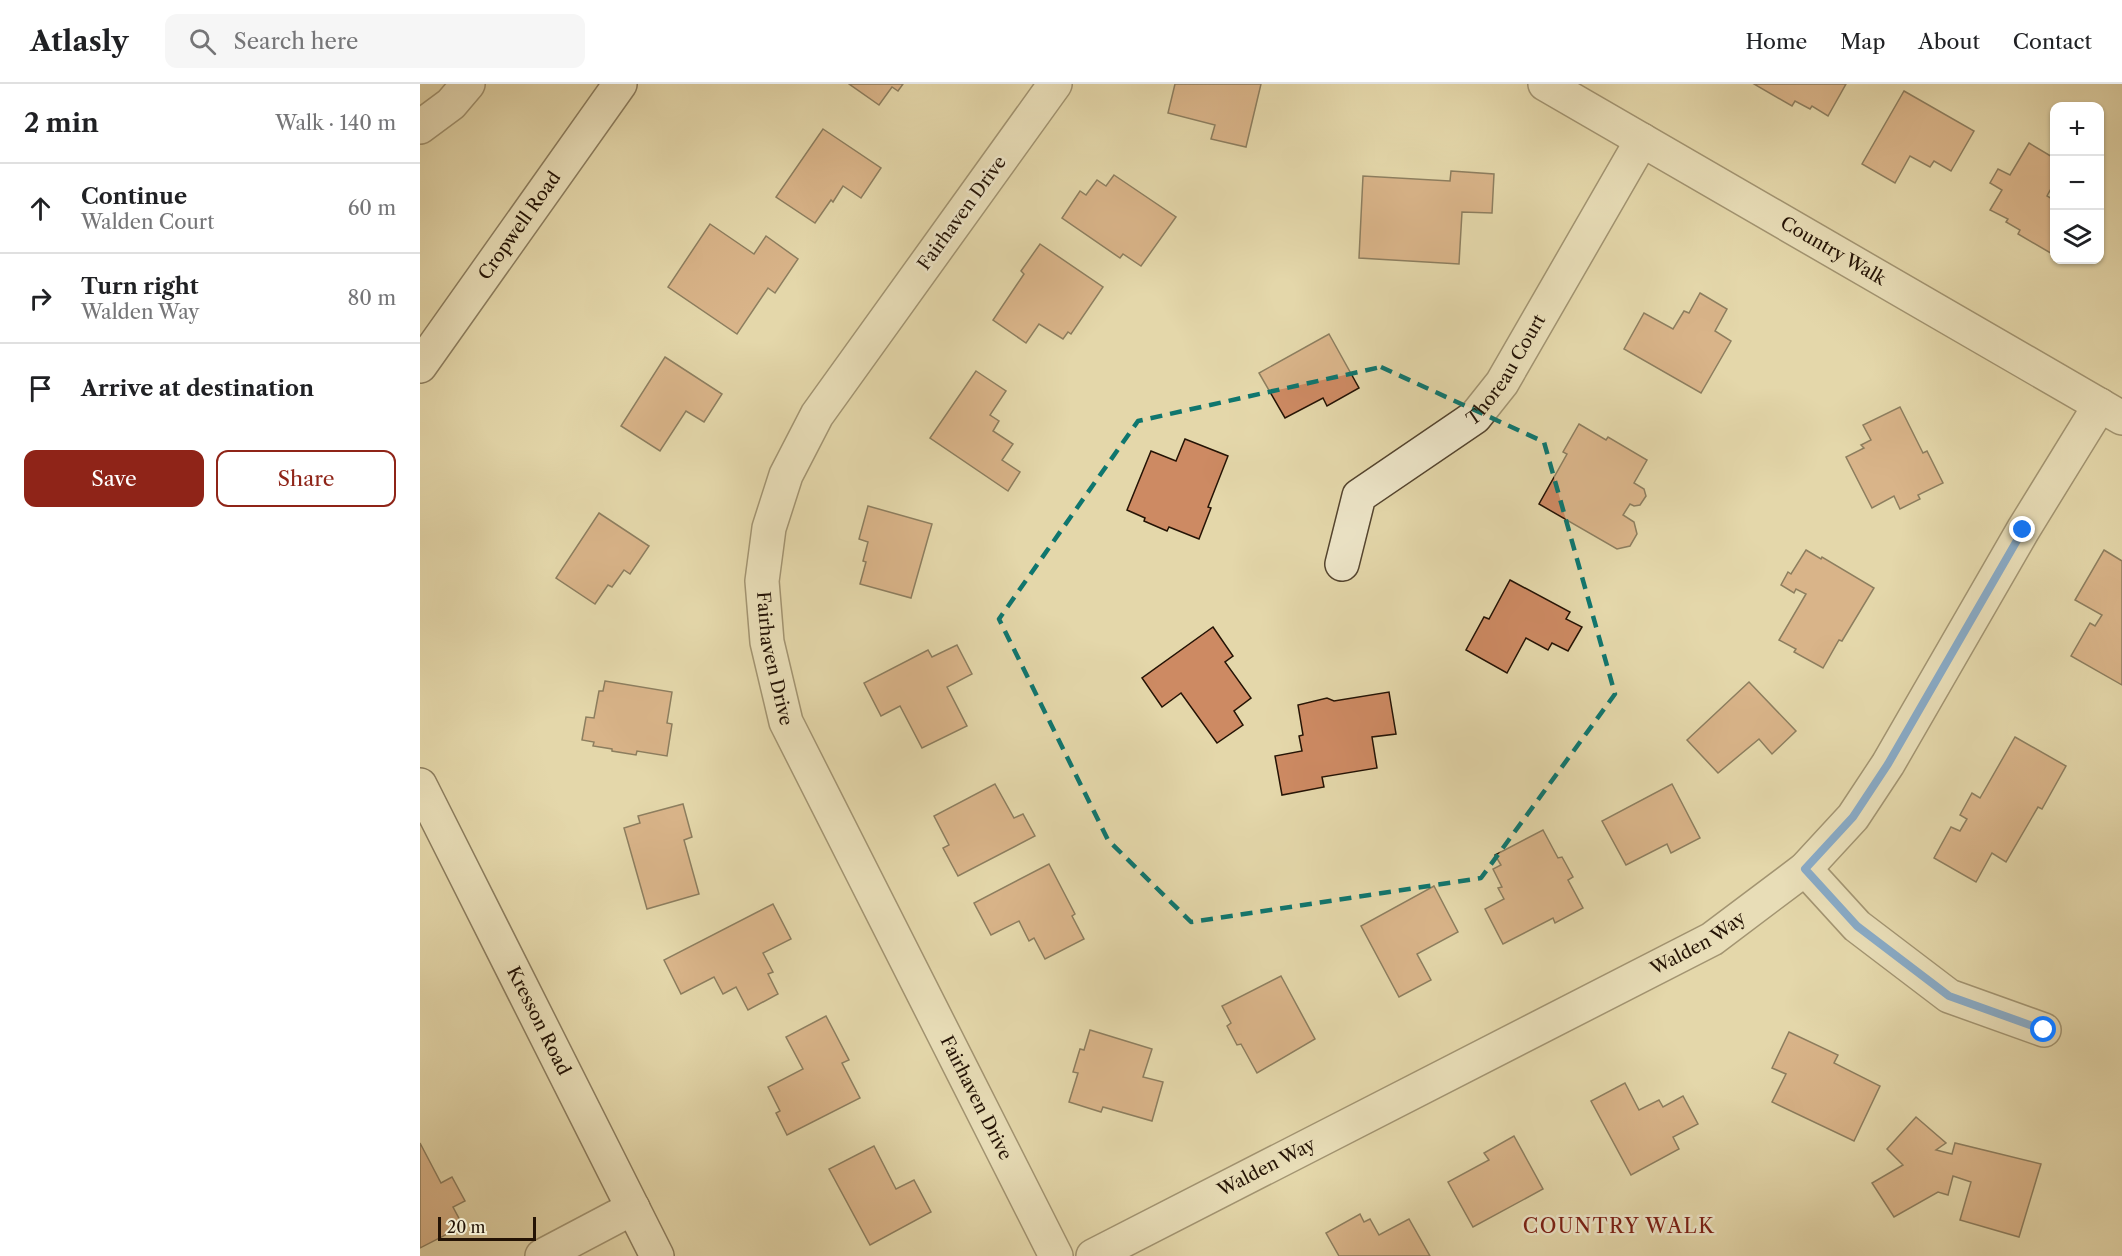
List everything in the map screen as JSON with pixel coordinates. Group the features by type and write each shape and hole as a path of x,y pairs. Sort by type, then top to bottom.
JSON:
{"street":[{"path":"420,127 450,104 468,84"},
{"name":"Cropwell Road","path":"420,366 620,84"},
{"name":"Fairhaven Drive","path":"1055,84 817,415 786,475 769,528 762,581 767,642 786,722 1056,1256"},
{"name":"Country Walk","path":"1545,84 2111,412"},
{"name":"Thoreau Court","path":"1342,564 1359,496 1475,417 1502,383 1642,140"},
{"name":"Walden Way","path":"1094,1256 1712,939 1805,869 1853,817 1888,764 2023,530 2111,412"},
{"name":"Kresson Road","path":"420,785 633,1208 651,1254"},
{"path":"1805,869 1857,926 1949,996 2044,1030"},
{"path":"542,1256 633,1208"}],"highlighted area":[{"path":"1381,367 1544,442 1615,694 1481,878 1191,922 1108,840 999,619 1138,421"}],"building":[{"path":"849,84 903,84 898,91 892,87 879,105"},
{"path":"1175,84 1261,84 1246,147 1211,139 1215,125 1168,113"},
{"path":"1754,84 1846,84 1828,116 1812,106 1810,109 1795,101 1792,106"},
{"path":"1904,91 1974,131 1951,171 1934,161 1930,167 1910,156 1895,183 1862,164"},
{"path":"823,129 881,168 861,198 843,186 815,223 776,197"},
{"path":"2029,143 2050,156 2050,190 2047,196 2050,198 2050,253 2018,234 2020,230 2006,222 2008,219 1990,210 2002,190 1990,183 1998,169 2010,175"},
{"path":"1451,171 1494,174 1492,213 1462,212 1459,264 1359,258 1363,176 1450,181"},
{"path":"1114,175 1176,217 1141,266 1123,254 1120,258 1062,218 1080,191 1086,195 1097,180 1106,186"},
{"path":"710,224 754,254 766,236 798,259 775,293 768,288 737,334 668,287"},
{"path":"1040,244 1103,287 1071,334 1068,332 1063,339 1039,324 1026,343 993,320 1024,274 1021,271"},
{"path":"1700,293 1727,309 1715,331 1731,341 1701,393 1624,349 1644,313 1673,329 1684,311 1689,313"},
{"path":"1329,334 1359,388 1327,406 1323,398 1285,418 1259,373"},
{"path":"665,357 722,394 704,422 686,411 660,451 621,426"},
{"path":"976,371 1006,391 990,415 999,421 993,431 1013,444 1002,460 1020,472 1008,491 930,438"},
{"path":"1900,407 1923,453 1927,451 1943,483 1918,495 1920,499 1900,509 1894,496 1872,508 1846,457 1864,448 1861,445 1871,440 1863,425"},
{"path":"1579,424 1606,440 1608,437 1647,460 1634,483 1644,489 1646,496 1640,505 1630,504 1623,515 1634,522 1637,534 1630,546 1617,549 1539,504 1567,454 1563,452"},
{"path":"1185,439 1228,456 1208,507 1211,508 1199,539 1169,527 1167,531 1144,521 1145,518 1127,510 1151,451 1176,461"},
{"path":"868,506 932,524 911,598 860,584 868,542 859,539"},
{"path":"599,513 649,546 630,574 624,570 612,587 608,585 595,604 556,578"},
{"path":"1806,550 1874,588 1823,668 1794,652 1796,649 1779,640 1806,594 1796,589 1794,593 1781,585 1788,572 1791,574"},
{"path":"2104,550 2122,561 2122,685 2071,656 2090,623 2095,626 2102,615 2075,600"},
{"path":"1510,580 1570,612 1566,619 1582,627 1568,651 1552,643 1548,650 1526,638 1507,673 1466,650 1484,617 1489,619"},
{"path":"1213,627 1233,656 1225,662 1251,698 1234,711 1243,725 1217,743 1181,693 1162,707 1142,678"},
{"path":"957,645 972,674 947,687 967,726 922,748 900,706 881,716 864,683 928,650 932,657"},
{"path":"605,681 672,692 667,723 672,724 667,756 637,751 636,755 612,751 612,749 593,746 594,742 582,740 586,717 594,718 599,691 603,691"},
{"path":"1749,682 1796,731 1772,754 1759,739 1718,773 1687,740"},
{"path":"1389,692 1396,734 1372,737 1377,768 1322,777 1324,787 1282,795 1275,756 1302,751 1299,736 1303,735 1298,705 1327,698 1334,701"},
{"path":"2015,737 2066,766 2042,809 2038,807 2006,862 1992,853 1976,882 1934,858 1951,827 1960,831 1967,819 1960,815 1972,793 1980,798"},
{"path":"995,784 1014,818 1023,814 1035,836 958,876 943,848 949,845 934,816"},
{"path":"1672,784 1700,838 1671,853 1667,844 1626,865 1602,821"},
{"path":"683,804 692,837 684,840 699,894 647,909 624,828 640,823 638,816"},
{"path":"1543,830 1558,858 1562,857 1573,877 1568,880 1583,908 1555,923 1553,918 1503,944 1485,909 1504,899 1498,888 1502,887 1493,869 1501,865 1495,855"},
{"path":"1049,864 1075,914 1072,916 1084,939 1045,959 1034,938 1029,941 1019,921 991,935 974,903"},
{"path":"1434,886 1458,932 1417,954 1431,980 1399,997 1361,926"},
{"path":"773,904 791,939 763,953 773,972 768,974 778,994 748,1010 736,987 723,994 714,977 681,994 664,960"},
{"path":"1281,976 1315,1039 1257,1073 1241,1044 1237,1045 1227,1026 1231,1023 1222,1006"},
{"path":"826,1016 849,1060 842,1063 860,1098 787,1135 776,1113 780,1111 768,1087 803,1069 786,1037"},
{"path":"1090,1030 1152,1049 1143,1077 1163,1082 1152,1121 1103,1107 1101,1112 1069,1102 1078,1073 1073,1072 1080,1049 1084,1050"},
{"path":"1789,1032 1838,1055 1834,1063 1880,1086 1854,1141 1772,1102 1786,1074 1772,1068"},
{"path":"1625,1083 1639,1110 1659,1100 1663,1107 1683,1096 1698,1124 1673,1137 1679,1149 1631,1175 1591,1101"},
{"path":"1916,1117 1946,1143 1936,1150 1952,1154 1955,1143 2041,1164 2019,1237 1960,1220 1971,1182 1953,1176 1948,1195 1938,1192 1894,1217 1872,1183 1903,1165 1887,1149"},
{"path":"1514,1136 1543,1189 1473,1227 1448,1182 1489,1160 1484,1153"},
{"path":"420,1143 441,1183 452,1177 465,1201 453,1207 463,1226 420,1248"},
{"path":"874,1146 896,1189 914,1180 931,1212 870,1245 829,1169"},
{"path":"1360,1214 1364,1222 1370,1219 1379,1235 1409,1219 1430,1256 1339,1256 1326,1233"}],"district":[{"name":"COUNTRY WALK","path":"1619,1226"}],"route":[{"path":"2023,530 1888,764 1853,817 1805,869 1857,926 1949,996 2044,1030"}]}
